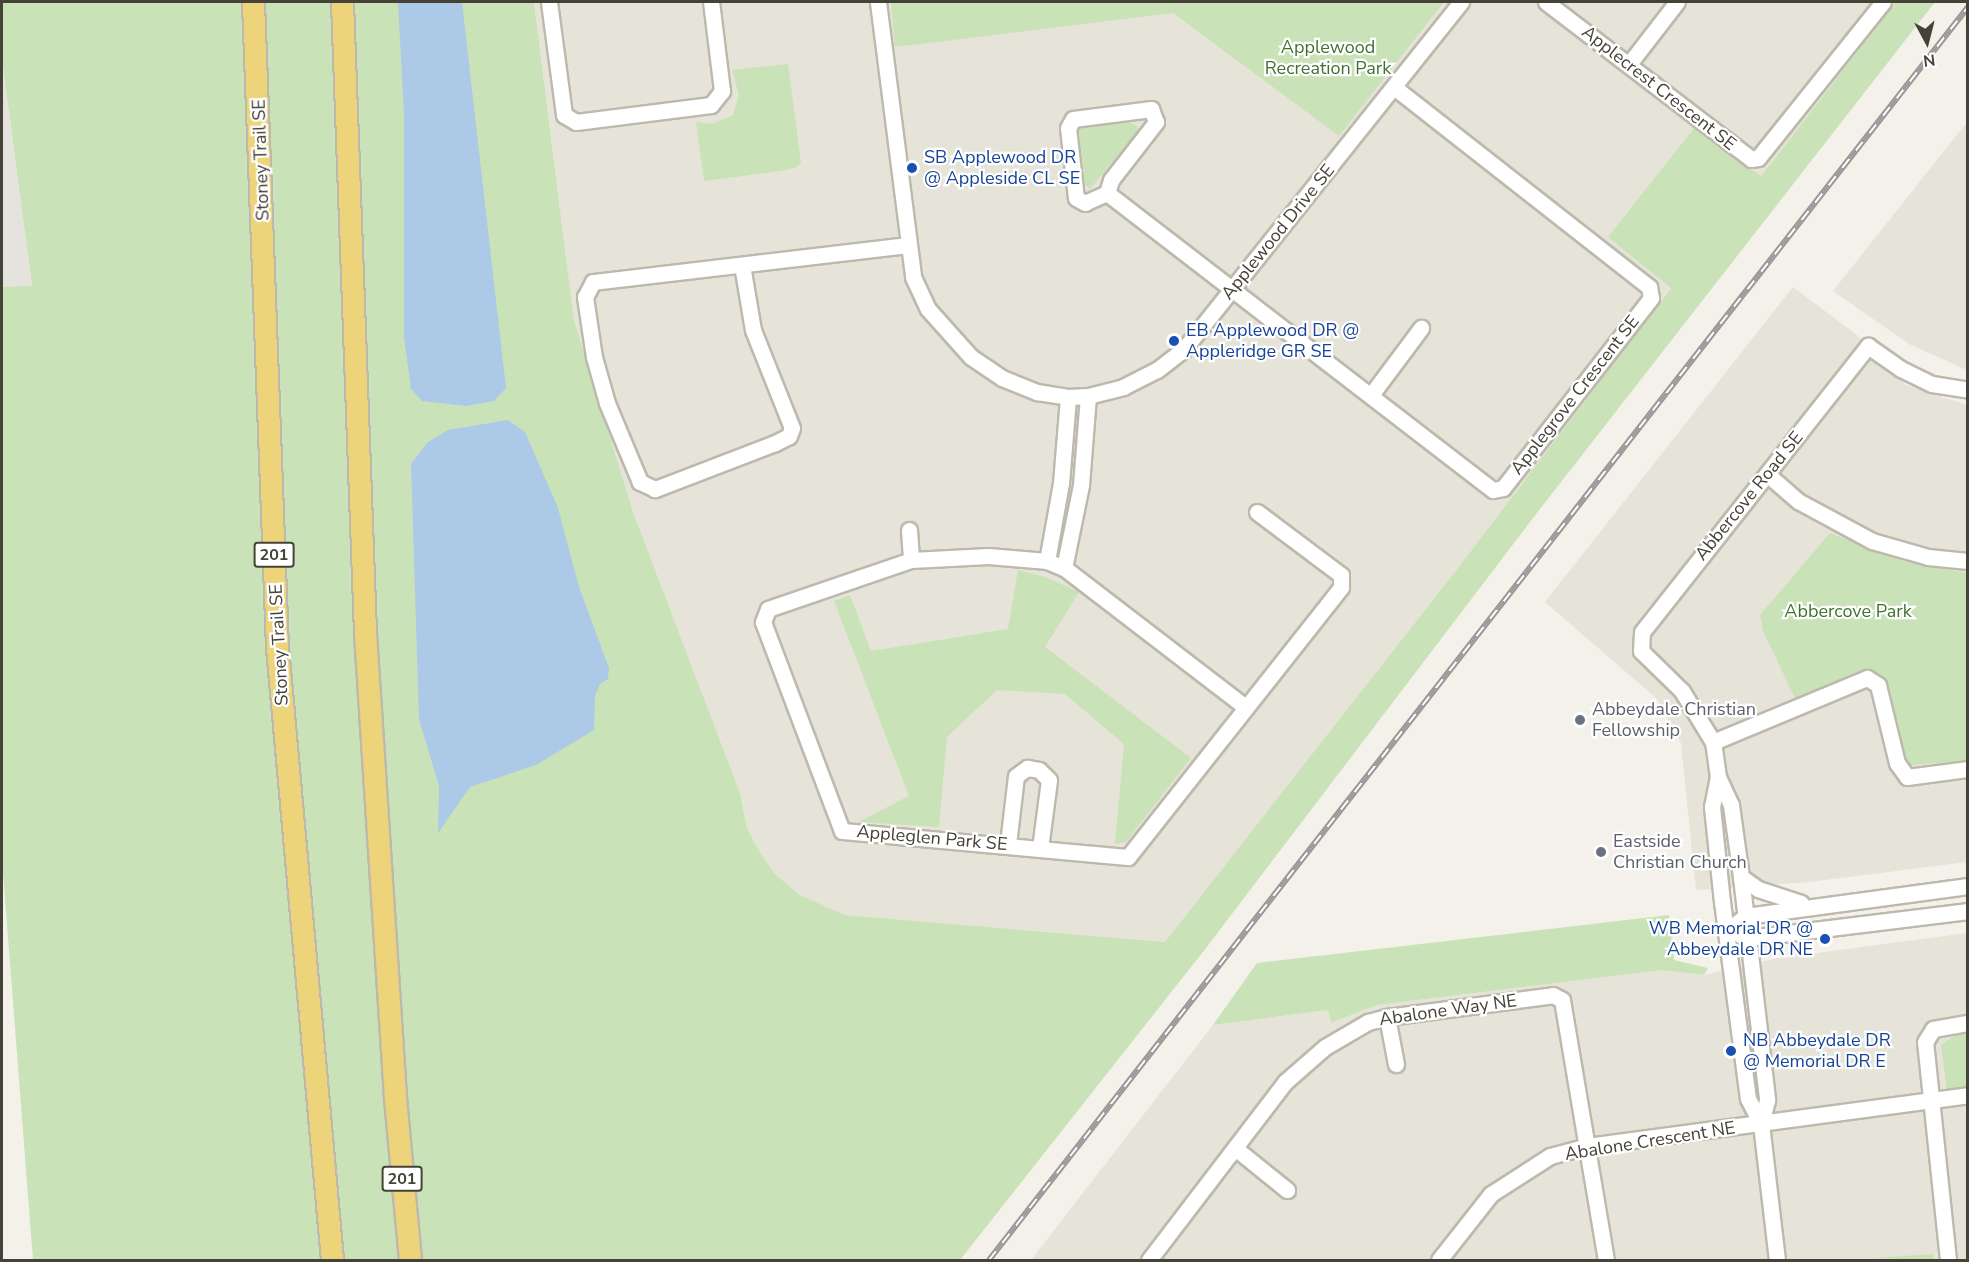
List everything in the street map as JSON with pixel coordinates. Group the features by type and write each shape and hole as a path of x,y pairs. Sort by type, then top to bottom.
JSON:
{"highway":[{"name":"Stoney Trail SE","path":"253,2 277,647 316,1108 332,1260"},
{"name":"201","path":"342,2 365,633 395,1098 410,1260"}],"street":[{"path":"549,2 564,115 576,122 711,105 722,91 711,2"},
{"name":"Applewood Drive SE","path":"878,2 913,277 928,309 964,351 1002,378 1036,392 1068,397 1088,396 1123,387 1166,363 1184,349 1395,88 1461,2"},
{"name":"Applecrest Crescent SE","path":"1546,2 1751,159 1758,158 1883,2"},
{"path":"1629,64 1677,2"},
{"name":"Applegrove Crescent SE","path":"1107,193 1493,490 1503,488 1651,298 1649,287 1395,88"},
{"path":"1151,109 1156,122 1111,180 1107,193 1085,203 1076,198 1068,128 1073,119 1151,109"},
{"path":"742,265 753,330 792,428 789,436 655,489 640,482 607,403 594,357 585,297 593,282 909,245"},
{"path":"1371,395 1421,328"},
{"name":"Abbercove Road SE","path":"1713,742 1682,691 1641,651 1642,632 1868,346 1901,369 1932,384 1968,390"},
{"path":"1064,568 1081,485 1088,396"},
{"path":"1047,561 1061,483 1068,397"},
{"path":"1767,474 1798,501 1872,540 1928,557 1968,561"},
{"path":"1061,483 1081,485"},
{"path":"1244,706 1341,587 1341,575 1257,512"},
{"path":"909,530 911,560"},
{"name":"Appleglen Park SE","path":"988,556 1047,561 1064,568 1244,706 1128,857 1008,844 842,831 763,622 768,609 911,560 988,556"},
{"path":"1761,1124 1767,1101 1746,916 1731,805 1718,777 1713,742 1867,678 1878,685 1897,763 1907,777 1968,769"},
{"path":"1008,844 1016,776 1027,768 1039,770 1049,780 1040,848"},
{"path":"1718,777 1712,807 1726,931 1748,1099 1761,1124 1777,1260"},
{"path":"1741,877 1783,900 1816,906"},
{"path":"1726,931 1746,916 1968,886"},
{"path":"1726,931 1748,938 1968,911"},
{"name":"Abalone Way NE","path":"1149,1260 1285,1082 1325,1047 1368,1022 1387,1017 1553,995 1562,1000 1587,1146"},
{"path":"1387,1017 1396,1064"},
{"path":"1948,1260 1925,1042 1934,1029 1968,1023"},
{"name":"Abalone Crescent NE","path":"1439,1260 1491,1194 1550,1156 1587,1146 1968,1095"},
{"path":"1587,1146 1606,1260"},
{"path":"1235,1148 1287,1190"}],"shaded area":[{"path":"534,2 1896,2 1760,177 1695,128 1609,237 1671,287 1454,573 1166,942 845,915 800,895 775,874 762,856 747,828 740,793 633,512 574,320"},
{"path":"2,59 32,287 2,287"},
{"path":"1967,122 1967,370 1909,344 1833,291"},
{"path":"1793,287 1857,335 1906,385 1967,405 1967,862 1809,882 1696,890 1681,743 1656,698 1545,602"},
{"path":"1967,933 1967,1260 1031,1260 1213,1025 1328,1010 1331,1023 1377,1005 1662,970 1704,975 1773,959"}],"green space":[{"path":"2,2 534,2 574,320 633,512 740,793 747,828 762,856 775,874 800,895 845,915 1165,942 1454,573 1671,288 1608,237 1695,127 1761,176 1896,2 1935,2 1533,518 1206,948 960,1260 33,1260 2,860 2,287 32,286 2,59"},
{"name":"Applewood Recreation Park","path":"891,2 1444,2 1339,136 1173,13 895,47"},
{"path":"788,64 801,163 795,168 774,172 704,181 696,122 712,124 733,115 739,95 732,70"},
{"path":"1130,122 1138,127 1137,132 1090,189 1085,185 1079,131 1082,128"},
{"name":"Abbercove Park","path":"1830,533 1905,562 1967,573 1967,761 1910,765 1902,752 1886,681 1878,673 1860,672 1795,698 1763,631 1760,615"},
{"path":"1018,570 1045,577 1079,592 1045,647 1191,758 1126,842 1115,844 1124,744 1065,694 997,690 947,737 939,827 858,822 909,796 834,601 850,595 871,651 1008,629"},
{"path":"1669,915 1674,960 1708,968 1704,975 1662,970 1377,1005 1331,1023 1328,1010 1213,1025 1257,963"},
{"path":"1958,1033 1967,1033 1967,1087 1947,1090 1941,1045"},
{"path":"1933,1254 1934,1260 1875,1258"}],"water":[{"path":"398,2 462,2 506,388 494,401 466,406 422,401 411,389 404,337 404,116"},
{"path":"508,420 525,432 558,508 579,587 609,668 608,679 600,684 595,696 594,730 536,765 470,787 438,833 439,786 419,719 411,464 428,442 448,430"}],"railway":[{"path":"989,1260 1968,7"}],"place":[{"name":"SB Applewood DR @ Appleside CL SE","path":"912,168"},
{"name":"EB Applewood DR @ Appleridge GR SE","path":"1174,341"},
{"name":"Abbeydale Christian Fellowship","path":"1580,720"},
{"name":"Eastside Christian Church","path":"1601,852"},
{"name":"WB Memorial DR @ Abbeydale DR NE","path":"1825,939"},
{"name":"NB Abbeydale DR @ Memorial DR E","path":"1731,1051"}]}
